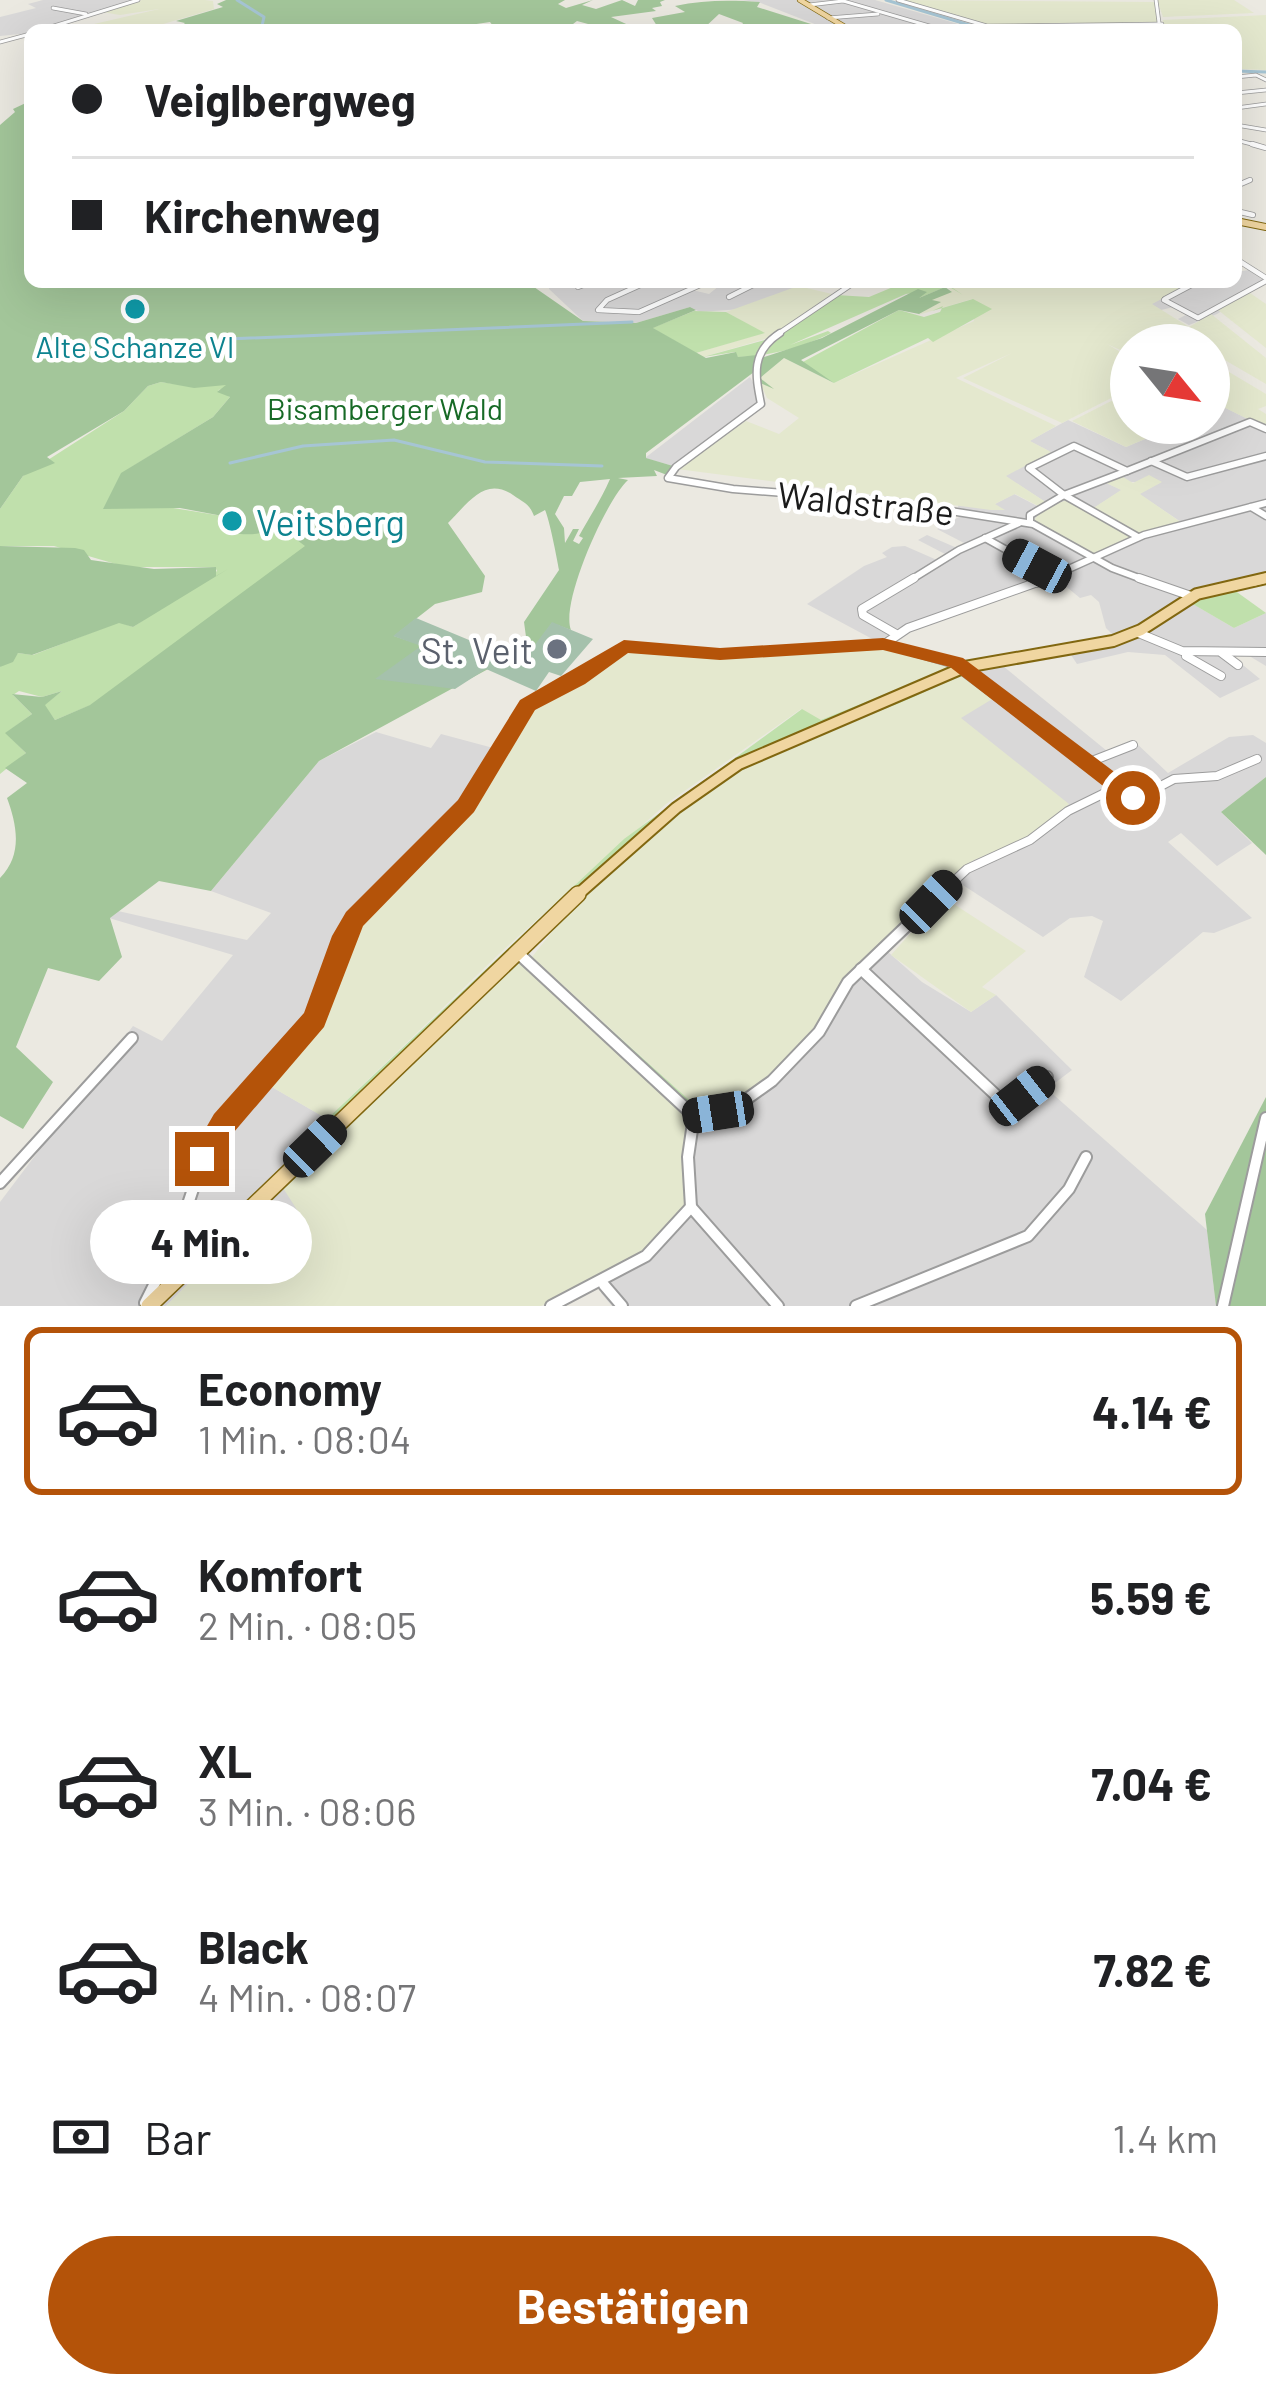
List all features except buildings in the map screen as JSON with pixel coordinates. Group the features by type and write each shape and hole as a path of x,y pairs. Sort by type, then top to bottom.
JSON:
{"main road":[{"path":"800,0 839,24"},
{"path":"147,1306 650,830 739,764 962,668 1070,652 1136,632 1191,596 1265,579"}],"street":[{"path":"59,24 138,0"},
{"path":"898,0 983,24"},
{"path":"809,5 842,1 922,24"},
{"path":"44,4 88,14"},
{"path":"828,18 886,14"},
{"path":"1242,141 1266,148"},
{"path":"1242,146 1250,143"},
{"path":"1242,183 1250,180"},
{"path":"1242,212 1253,215"},
{"path":"1186,288 1164,300 1198,318 1266,279"},
{"path":"634,288 598,310 607,315 631,311 698,288"},
{"path":"688,294 692,288"},
{"path":"729,297 747,288"},
{"name":"Waldstraße","path":"845,288 774,335 756,361 754,376 763,396 760,405 676,466 668,478 733,489 886,501 1025,523 1191,596"},
{"path":"897,634 863,615 862,609 984,538 1025,523 1064,495 1250,422 1266,429"},
{"path":"1126,471 1074,446 1029,466 1064,495 1138,537"},
{"path":"1151,461 1187,477 1209,469 1243,468 1266,456"},
{"path":"886,644 897,634 1037,583 1138,537 1266,502"},
{"path":"1250,506 1266,516"},
{"path":"984,538 1039,568 1030,576 1037,583"},
{"path":"1136,632 1156,647 1197,659 1221,676"},
{"path":"147,1306 175,1243 206,1150 315,1019 344,936 355,919 466,806 527,705 578,680 624,646 720,654 886,644 962,668 1117,787 1138,798 1174,779 1217,776 1257,759"},
{"path":"1156,647 1266,652"},
{"path":"1222,653 1238,665"},
{"path":"1087,763 1133,746"},
{"path":"694,1116 736,1106 772,1081 819,1032 842,989 967,869 1030,840 1067,811 1117,787"},
{"path":"517,952 694,1116"},
{"path":"861,969 998,1098 1022,1096 1047,1077"},
{"path":"0,1183 132,1038"},
{"path":"694,1116 688,1156 691,1207 778,1306"},
{"path":"1223,1306 1266,1118"},
{"path":"856,1306 1028,1237 1069,1189 1086,1157"},
{"path":"550,1306 604,1285 648,1254 691,1207"},
{"path":"604,1285 622,1306"}],"shaded area":[{"path":"142,0 65,24 24,24 24,34 0,36 0,17 36,8 28,4"},
{"path":"740,0 875,0 958,24 815,24 758,2"},
{"path":"1249,270 1266,282 1217,314 1192,324 1178,319 1186,315 1173,307 1161,310 1151,304 1182,288 1242,288 1242,271"},
{"path":"689,288 709,294 716,288 795,288 742,309 700,312 690,307 636,323 583,321 549,289"},
{"path":"750,377 761,397 742,418 673,466 645,458"},
{"path":"1230,410 1266,428 1266,583 1193,604 1234,628 1266,613 1266,647 1259,647 1266,652 1266,666 1241,651 1227,652 1260,679 1220,698 1165,655 1128,652 1077,664 1067,649 1114,636 1106,628 1099,602 1091,595 1080,598 1052,575 896,629 878,642 807,604 864,566 887,557 882,553 892,547 905,546 937,560 945,554 918,540 927,535 957,548 966,544 937,529 959,517 958,504 1002,510 993,505 1014,494 1043,509 1033,522 1050,530 1181,522 1139,494 1161,482 1104,482 1122,490 1089,511 1050,505 1005,476 1049,451 1029,441 1068,420 1110,440 1110,444 1230,444"},
{"path":"1003,666 1107,751 1135,742 1168,773 1229,737 1253,735 1266,743 1266,777 1221,812 1252,843 1217,866 1181,833 1168,842 1252,918 1214,933 1203,932 1121,1001 1084,977 1103,921 1092,916 1070,918 1043,937 952,878 974,859 1030,837 960,717 962,673"},
{"path":"376,732 431,748 441,734 497,749 464,804 351,918 340,935 318,1006 265,1083 343,1128 302,1216 283,1230 265,1207 166,1306 0,1306 0,1202 133,1026 162,1041 233,955 109,918 118,911 247,940 271,913 211,891 319,761"},
{"path":"879,944 922,982 971,1012 996,995 1072,1070 1047,1089 1207,1230 1216,1306 612,1306 601,1293 686,1115 697,1107 744,1099 815,1030 842,982"}],"green space":[{"path":"142,0 213,1 214,9 163,24 94,24 159,9 120,15 102,12"},
{"path":"226,0 565,0 558,4 566,8 593,0 582,5 596,9 622,0 635,6 638,0 665,0 652,8 656,11 611,17 626,24 176,21 223,7 217,4"},
{"path":"900,0 1155,2 1159,24 981,24"},
{"path":"1157,0 1234,0 1254,13 1163,17"},
{"path":"749,1 811,24 742,24 719,14 708,24 656,24 652,18 685,12 675,6"},
{"path":"1266,15 1266,70 1242,69 1242,24 1163,24 1163,20"},
{"name":"Bisamberger Wald","path":"24,104 24,288 535,288 583,321 636,323 690,307 696,310 653,328 706,358 736,352 738,357 757,355 754,368 758,359 822,338 918,289 927,292 919,298 943,288 952,292 932,300 941,302 919,314 899,310 801,360 834,383 784,358 760,378 774,389 758,382 754,372 646,453 646,458 673,466 667,475 654,470 657,476 618,478 628,480 587,552 572,598 571,630 552,623 523,662 495,651 527,644 524,622 559,570 547,514 545,510 534,516 526,504 494,488 470,500 448,523 485,576 482,592 435,604 394,636 490,668 319,761 211,891 159,881 110,918 122,957 99,981 48,968 16,1047 53,1082 23,1129 0,1116 0,878 12,860 16,840 7,798 27,783 5,768 26,753 5,733 32,714 12,694 42,697 62,691 45,705 55,720 90,705 305,546 277,525 258,534 226,533 228,517 180,508 103,509 121,473 213,417 230,397 217,392 226,385 194,388 161,382 148,386 124,411 47,457 55,463 23,476 0,509 0,125","holes":["610,479 579,536 583,538 579,544 573,541 579,529 573,529 565,543 564,528 555,514 564,496 572,496 580,482"]},
{"path":"792,288 832,294 768,338 703,357 696,353 763,333 726,312"},
{"path":"891,288 943,288 919,298 906,294 790,345 831,333 796,347 750,356 738,357 735,352 703,357 779,336 836,295 869,297"},
{"path":"949,288 1183,288 1152,304 1184,324 1110,324 1110,399 1062,423 963,378 1012,353 956,378 1056,426 1030,441 1051,452 1006,476 1050,505 1068,500 1089,511 1121,490 1102,481 1118,474 1133,483 1149,475 1162,482 1140,494 1182,523 1095,556 1033,522 1042,508 1015,494 995,504 1005,510 991,510 677,469 746,421 779,434 799,418 767,398 760,383 770,386 760,378 784,358 834,383 974,321 972,299 918,315 938,303 929,301 951,291"},
{"path":"1250,293 1266,304 1266,348 1218,310"},
{"path":"973,299 992,309 933,342 928,338 834,383 801,363 899,310 924,317"},
{"path":"694,311 726,312 765,333 696,353 652,328"},
{"path":"1211,314 1224,324 1194,324"},
{"path":"1230,329 1266,358 1266,384 1230,363"},
{"path":"1230,373 1266,394 1266,406 1258,409 1266,414 1266,428 1230,410"},
{"path":"161,382 244,386 218,390 230,397 213,417 130,468 150,507 164,507 151,503 156,498 167,507 229,517 226,532 277,525 307,546 91,705 55,720 44,705 62,691 42,697 19,691 13,695 32,714 6,733 26,753 0,774 0,667 18,653 33,655 119,622 133,627 217,571 215,567 126,567 54,546 0,546 0,509 23,476 124,411 148,386"},
{"path":"1110,402 1110,439 1072,421"},
{"path":"0,546 75,548 84,550 91,560 154,569 216,567 216,576 228,569 133,627 119,623 32,655 18,653 13,662 0,667"},
{"path":"1234,590 1266,613 1234,628 1191,603"},
{"path":"416,618 522,662 552,622 593,639 561,676 549,672 536,691 486,669 455,689 375,679 421,646 393,636"},
{"path":"887,645 952,663 950,668 821,721 801,709 666,804 500,953 327,1119 265,1083 309,1034 330,998 348,937 371,907 473,805 527,712 581,683 627,649 703,658"},
{"path":"952,663 958,673 937,686 785,746 729,776 638,848 526,953 697,1107 686,1115 522,964 515,963 343,1128 327,1119 624,839 802,709 821,720 950,668"},
{"path":"958,673 994,698 961,718 1069,804 1030,837 974,860 903,920 842,982 815,1030 744,1099 697,1107 532,957 563,918 663,825 730,775 764,755 927,691"},
{"path":"1266,777 1266,855 1221,812"},
{"path":"943,897 1026,951 982,987 996,995 971,1012 891,955"},
{"path":"514,963 522,964 686,1115 686,1205 638,1259 541,1306 166,1306 266,1207 283,1229 301,1216 283,1188"},
{"path":"1266,1097 1266,1306 1216,1306 1205,1214"}],"waterway":[{"path":"237,0 264,17 262,24"},
{"path":"886,0 966,24"},
{"path":"1242,71 1266,72"},
{"path":"228,339 632,322"},
{"path":"230,463 303,446 394,440 485,462 602,466"}],"place":[{"name":"Alte Schanze VI","path":"135,309"},
{"name":"Veitsberg","path":"232,521"},
{"name":"St. Veit","path":"557,649"}],"route":[{"path":"202,1159 224,1123 315,1019 344,936 355,919 466,806 527,705 578,680 624,646 720,654 883,644 956,662 964,667 959,669 1133,798"}]}
